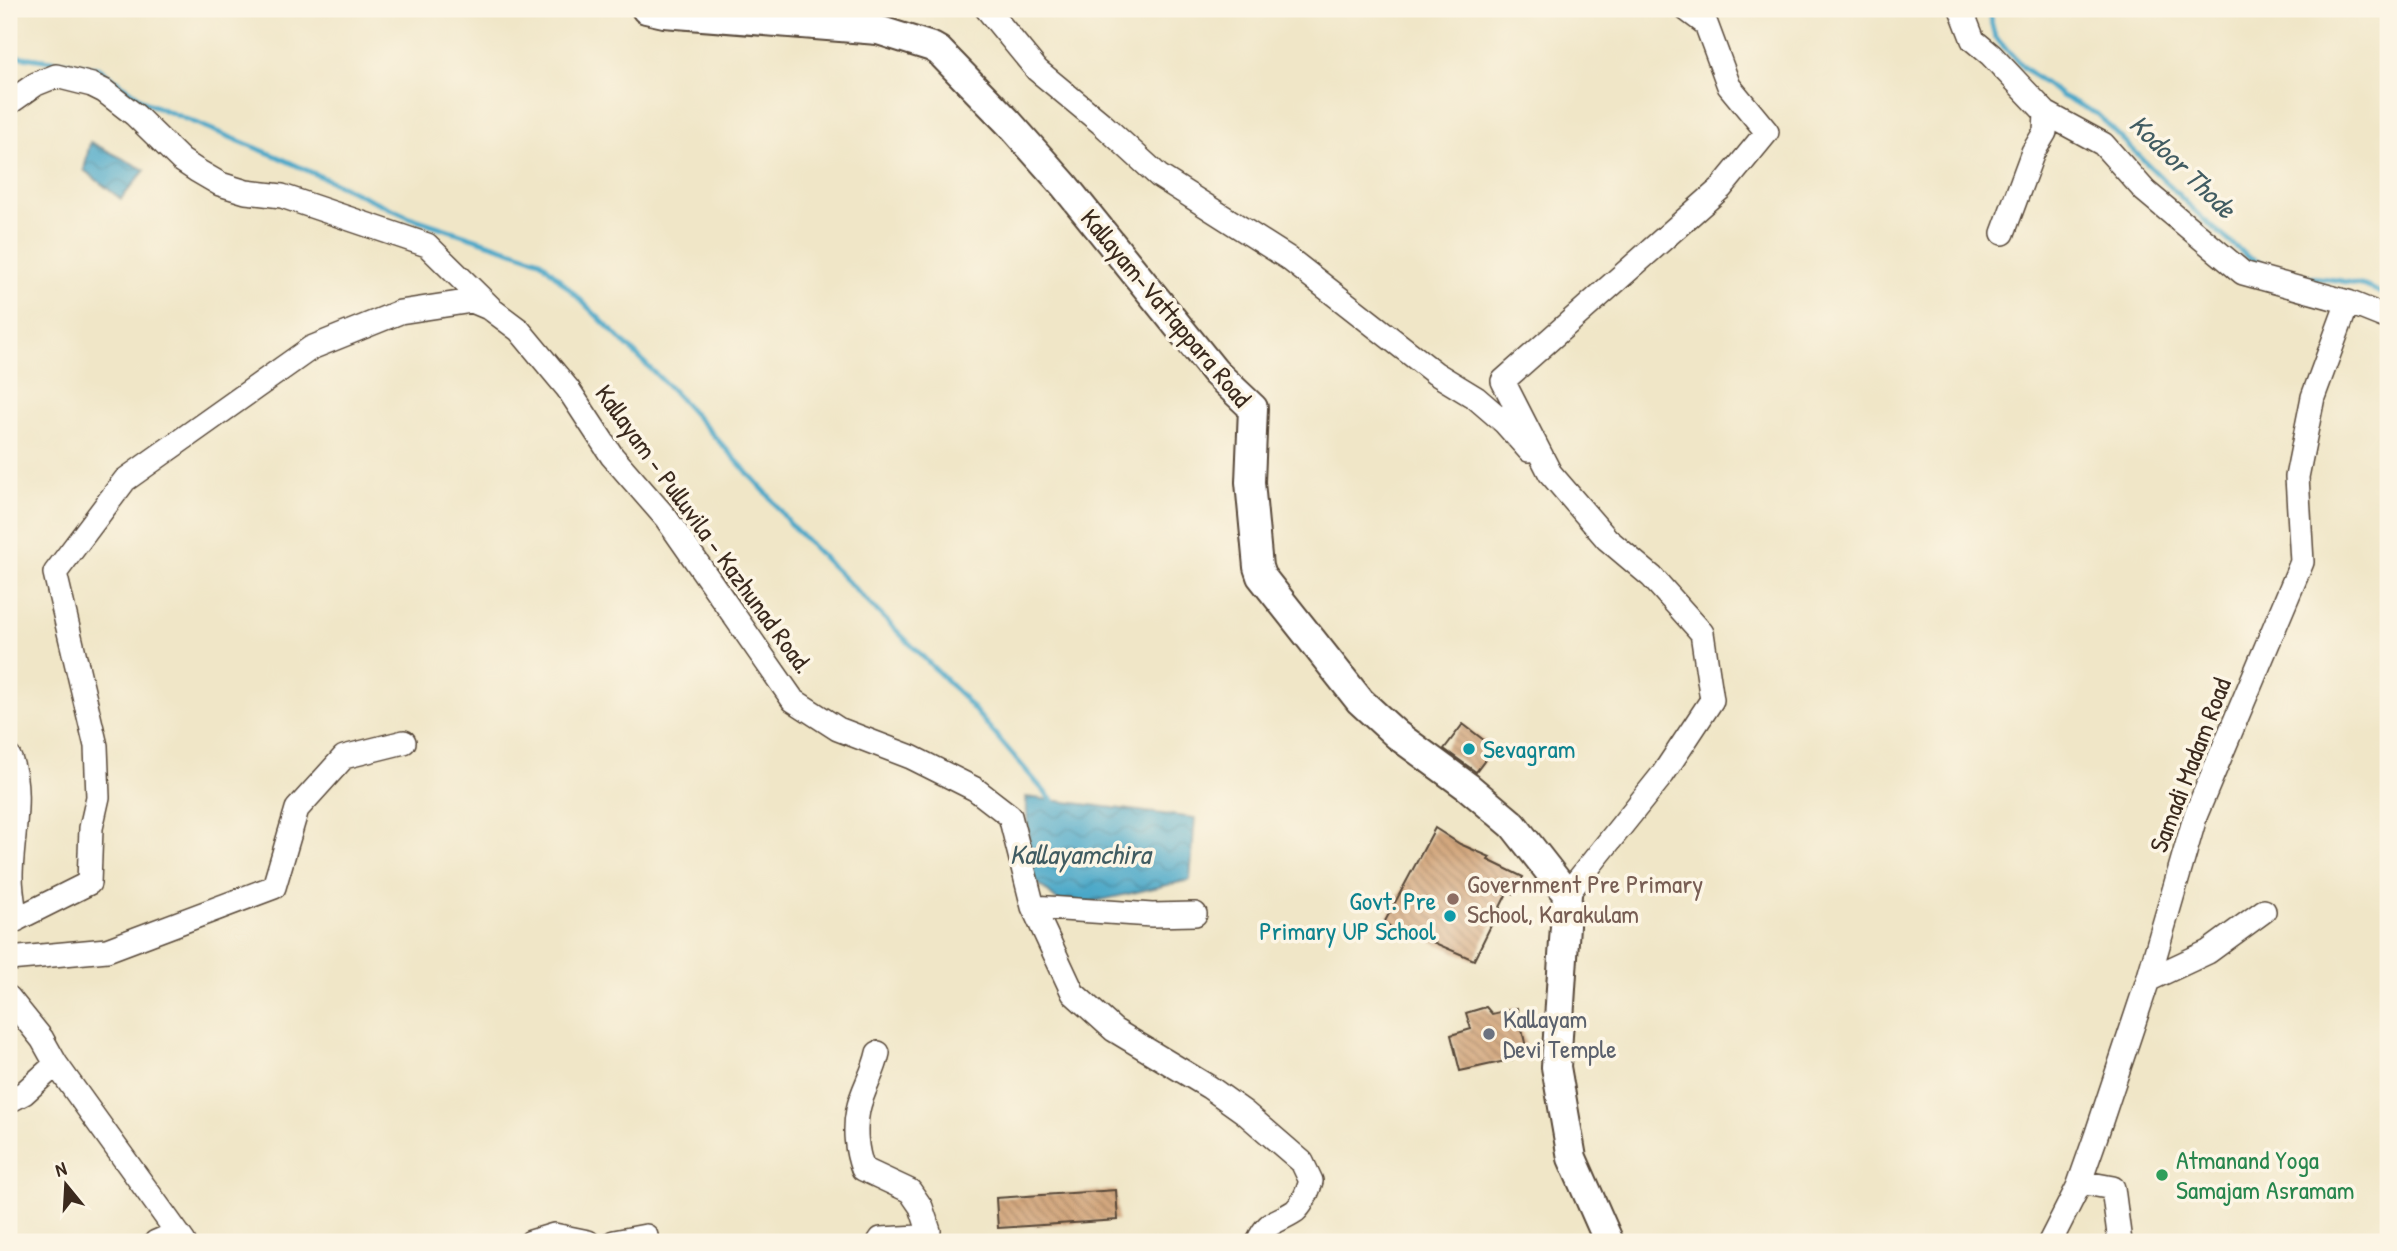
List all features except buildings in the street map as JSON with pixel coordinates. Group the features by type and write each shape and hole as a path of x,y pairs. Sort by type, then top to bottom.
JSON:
{"street":[{"name":"Kallayam-Vattappara Road","path":"646,9 664,13 878,30 932,47 948,58 1064,185 1215,372 1253,408 1250,482 1258,567 1261,576 1284,608 1360,701 1397,735 1468,787 1513,825 1567,894"},
{"path":"988,9 1037,70 1159,176 1288,258 1435,373 1476,398 1505,424 1607,539 1652,577 1702,633 1712,700 1663,774 1567,894 1556,1067 1572,1158 1609,1242"},
{"path":"1550,473 1503,381 1721,188 1767,132 1729,86 1706,24 1686,9"},
{"path":"1961,9 1973,40 1991,55 2046,113 2103,144 2145,191 2244,273 2348,302 2388,318"},
{"name":"Kallayam - Pulluvila - Kazhunad Road.","path":"9,103 36,84 56,76 92,85 135,115 181,160 220,184 246,192 282,196 427,245 483,298 491,309"},
{"path":"2003,233 2033,152 2045,132 2046,113"},
{"name":"Kallayam - Pulluvila - Kazhunad Road.","path":"12,922 89,883 91,828 98,797 96,746 55,573 125,480 304,354 400,312 472,301 491,309 519,330 568,388 612,456 666,518 793,700 838,729 911,757 975,789 1010,817 1033,907 1073,993 1114,1030 1209,1087 1244,1112 1302,1162 1311,1181 1307,1194 1296,1210 1264,1228 1258,1242"},
{"name":"Samadi Madam Road","path":"2050,1242 2080,1182 2148,980 2196,814 2302,562 2297,477 2313,397 2348,302"},
{"path":"9,959 107,950 274,887 297,808 344,757 404,742"},
{"path":"9,757 13,765 16,818 11,877 12,922"},
{"path":"1033,907 1152,915 1195,914"},
{"path":"2148,980 2208,952 2264,911"},
{"path":"9,998 42,1039 56,1064 181,1238 156,1242"},
{"path":"878,1053 874,1071 858,1110 856,1151 863,1169 910,1191 921,1207 929,1231 919,1237 881,1239 878,1242"},
{"path":"9,1101 24,1093 56,1064"},
{"path":"2080,1182 2113,1188 2120,1242"},
{"path":"531,1242 554,1235 588,1242"},
{"path":"614,1242 646,1236"}],"water":[{"path":"90,142 145,170 121,199 84,170"},
{"name":"Kallayamchira","path":"1026,797 1195,818 1190,880 1066,908 1031,877"}],"waterway":[{"name":"Kodoor Thode","path":"1988,9 1995,37 2024,68 2062,96 2097,114 2203,219 2249,258 2293,275 2365,286 2388,296"},
{"path":"9,55 99,68 147,103 278,157 409,217 540,260 671,389 769,496 790,524 963,697 1055,804"}],"place":[{"name":"Sevagram","path":"1469,749"},
{"name":"Government Pre Primary School, Karakulam","path":"1453,899"},
{"name":"Govt. Pre Primary UP School","path":"1450,916"},
{"name":"Kallayam Devi Temple","path":"1489,1034"},
{"name":"Atmanand Yoga Samajam Asramam","path":"2162,1175"}]}
